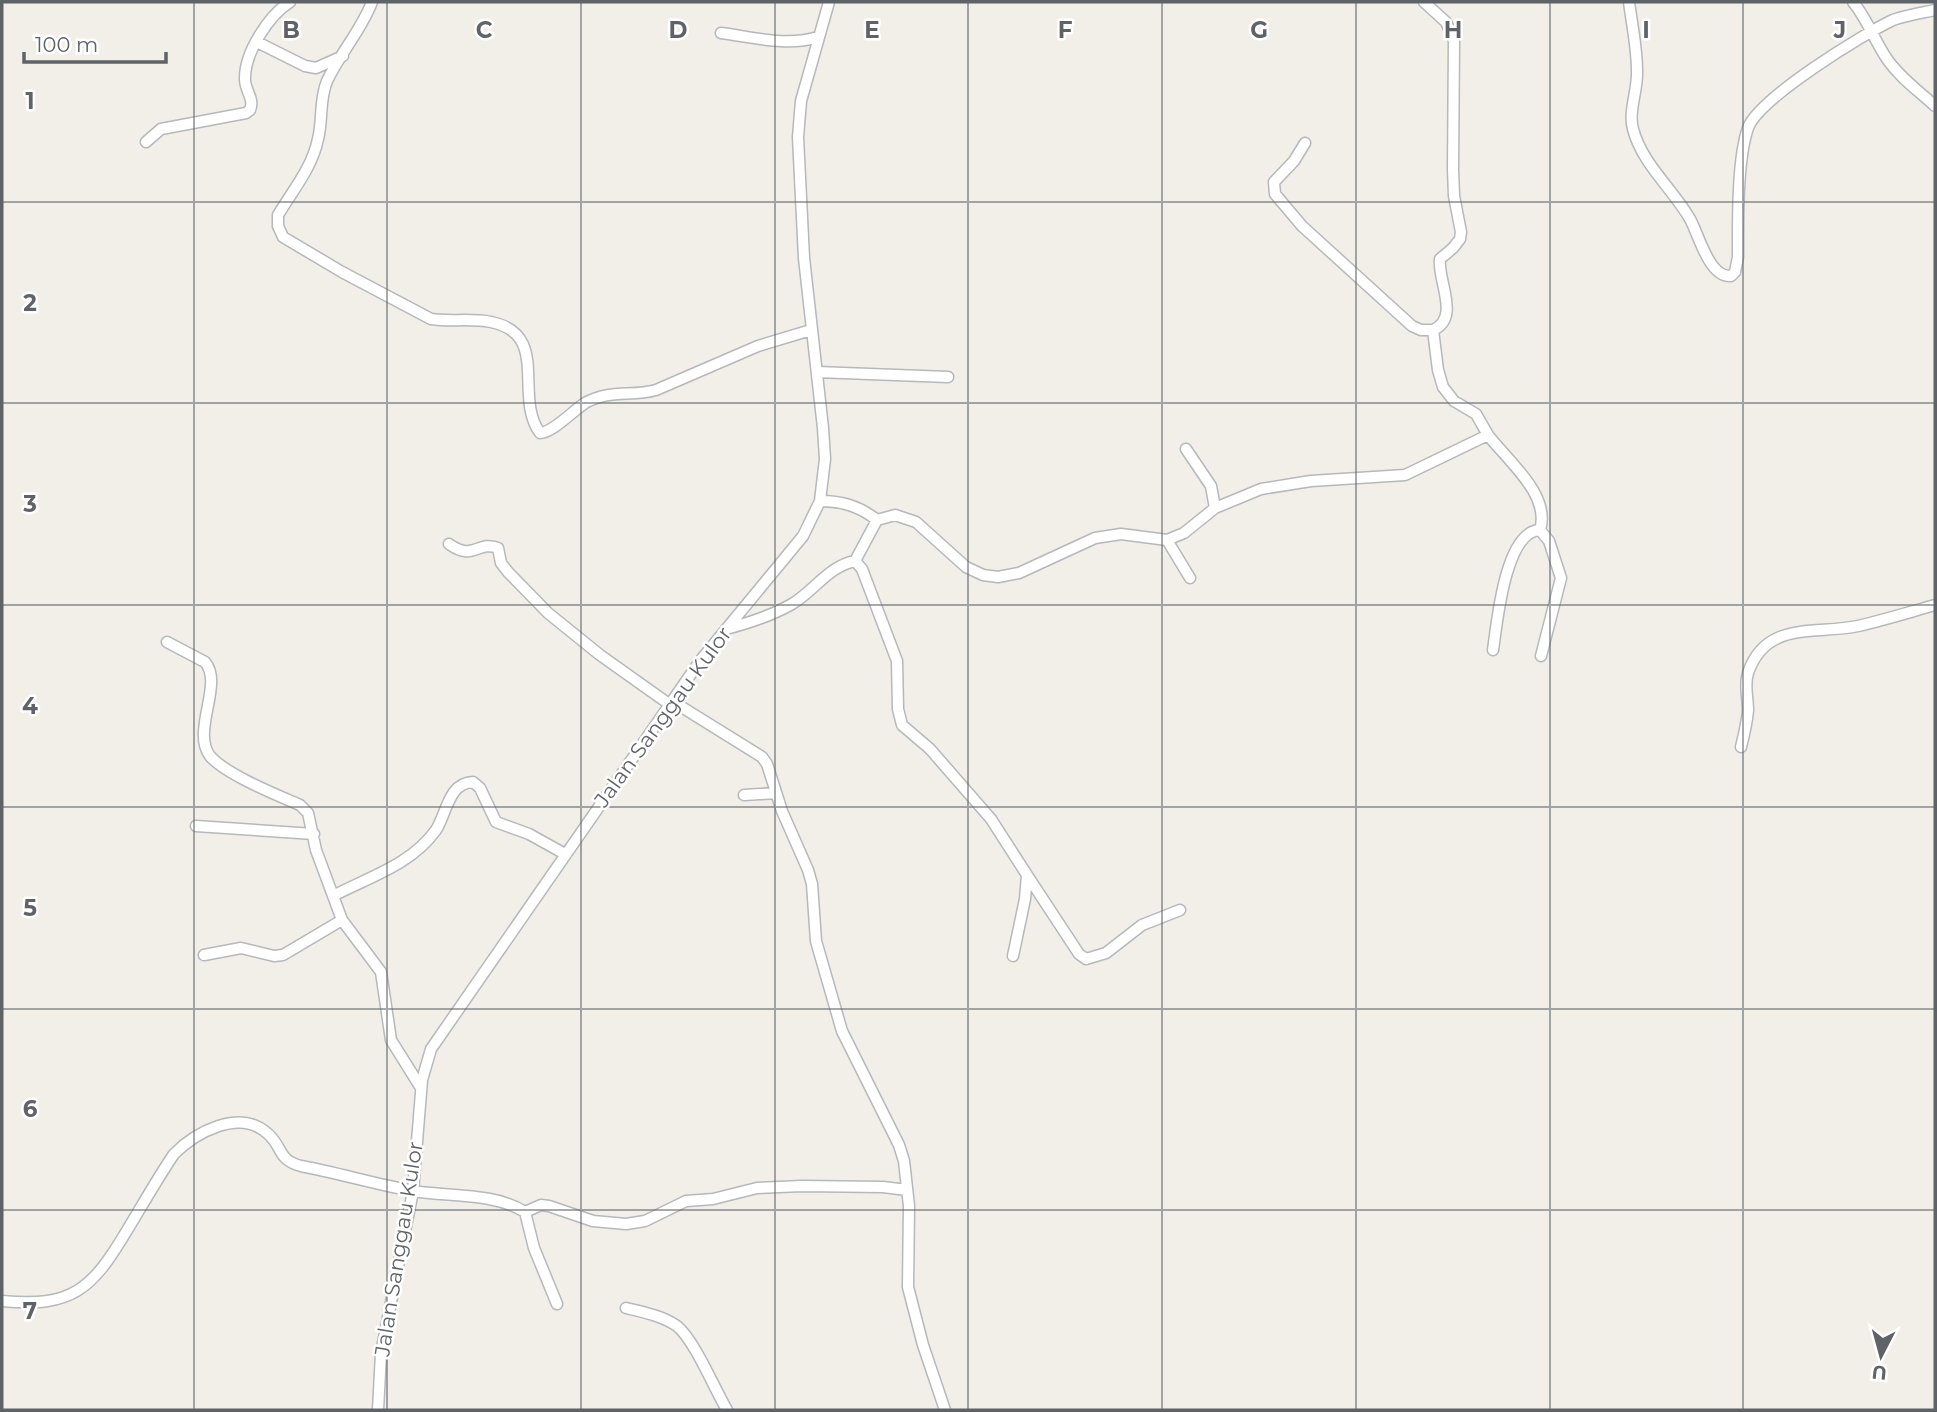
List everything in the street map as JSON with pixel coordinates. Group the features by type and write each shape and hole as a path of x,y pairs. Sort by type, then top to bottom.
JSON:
{"street":[{"path":"146,142 161,129 250,110 252,98 244,80 266,47 271,18 290,2"},
{"path":"372,2 365,19 328,81 314,153 299,185 278,215 280,231 284,237 304,250 430,319 490,322 511,329 526,347 529,401 540,433 547,432 589,401 616,393 645,393 656,390 758,346 811,330"},
{"name":"Jalan Sanggau Kulor","path":"378,1410 381,1353 413,1191 425,1063 436,1041 671,702 726,629 803,536 820,501 825,459 804,258 798,137 801,101 828,2"},
{"path":"1306,143 1294,162 1274,182 1275,194 1310,234 1412,326 1421,330 1438,327 1446,315 1447,301 1440,259 1460,239 1461,232 1454,196 1453,169 1454,41 1446,22 1424,2"},
{"path":"1629,2 1637,59 1633,130 1640,147 1691,221 1714,270 1726,277 1735,272 1738,257 1743,162 1747,130 1752,119 1790,86 1873,31 1895,19 1935,10"},
{"path":"1853,2 1895,70 1935,106"},
{"path":"721,33 787,42 803,42 818,37"},
{"path":"266,47 305,66 316,68 342,57"},
{"path":"1433,330 1443,387 1454,401 1476,414 1488,435 1538,497 1543,510 1540,530 1549,541 1561,578 1541,656"},
{"path":"817,372 948,377"},
{"path":"726,629 755,621 794,603 840,566 855,561 877,520 895,515 916,522 965,567 983,575 998,577 1019,573 1095,538 1121,534 1167,540 1184,533 1215,508 1279,484 1405,475 1488,435"},
{"path":"1186,449 1211,486 1215,508"},
{"path":"820,501 843,502 863,509 877,520"},
{"path":"1493,650 1499,609 1514,551 1520,540 1534,530 1540,530"},
{"path":"1167,540 1190,578"},
{"path":"449,544 468,553 486,546 498,548 501,563 508,572 548,613 600,655 761,757 767,764 812,884 816,941 842,1031 899,1145 907,1190 908,1287 923,1346 945,1410"},
{"path":"855,561 862,569 897,661 898,709 902,725 930,748 991,819 1079,954 1086,959 1106,953 1142,925 1180,909"},
{"path":"1741,747 1746,727 1747,678 1755,660 1770,641 1797,632 1858,626 1935,605"},
{"path":"167,642 205,662 209,667 211,675 205,743 210,755 229,770 300,804 308,813 316,850 342,920 381,972 391,1040 421,1088"},
{"path":"333,896 394,868 408,858 436,830 449,800 458,787 466,782 473,782 480,788 496,822 529,834 565,854"},
{"path":"744,794 776,793"},
{"path":"196,826 314,834"},
{"path":"1013,957 1027,875"},
{"path":"204,955 241,948 274,956 283,955 342,920"},
{"path":"2,1301 19,1303 54,1300 71,1295 86,1286 103,1270 174,1154 189,1140 220,1125 240,1124 266,1131 289,1164 413,1191 496,1202 525,1212 541,1205 549,1206 593,1221 626,1224 645,1221 686,1201 713,1199 757,1188 883,1187 907,1190"},
{"path":"525,1212 534,1248 557,1304"},
{"path":"626,1308 676,1325 688,1337 727,1410"}]}
